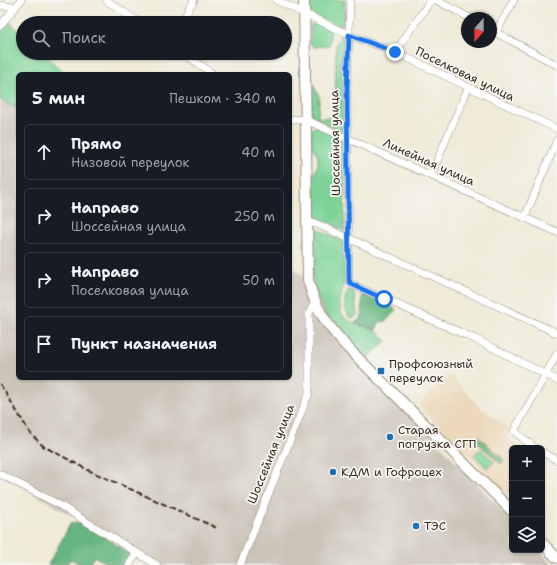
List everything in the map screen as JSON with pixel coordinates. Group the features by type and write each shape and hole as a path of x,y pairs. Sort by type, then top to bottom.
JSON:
{"main road":[{"name":"Шоссейная улица","path":"304,0 308,280 314,303 326,324 345,346 509,508"},
{"path":"545,545 557,558"}],"street":[{"path":"0,26 21,0"},
{"path":"106,0 130,16"},
{"path":"184,16 194,0"},
{"name":"Поселковая улица","path":"276,0 304,15 349,35 395,52 557,129"},
{"name":"Шоссейная улица","path":"350,0 347,139 350,241 349,280 351,284 475,339 546,375"},
{"path":"395,52 431,0"},
{"path":"436,0 461,13"},
{"path":"497,26 514,0"},
{"path":"0,5 15,7"},
{"path":"497,33 557,65"},
{"path":"193,60 210,72"},
{"path":"431,175 468,88"},
{"name":"Линейная улица","path":"292,119 306,120 557,232"},
{"path":"525,217 557,140"},
{"path":"307,222 317,224 350,241 557,333"},
{"name":"Шоссейная улица","path":"240,565 309,393 309,314 314,303"},
{"path":"531,445 514,431 557,354"},
{"path":"546,375 557,380"},
{"path":"545,454 557,460"},
{"path":"0,474 56,503 156,565"},
{"path":"129,565 137,553"}],"shaded area":[{"path":"0,99 16,108 16,380 292,380 292,267 308,280 345,345 509,518 509,553 542,553 552,565 157,565 0,474"},
{"path":"450,375 482,409 509,428 506,435 518,445 509,445 509,491 507,495 418,405"}],"green space":[{"path":"309,0 345,0 343,24 338,26 313,15 310,11"},
{"path":"7,16 11,24 16,29 16,60 50,60 63,72 16,72 16,108 0,99 0,26"},
{"path":"311,25 321,25 331,31 329,46 314,47 310,44"},
{"path":"340,35 345,37 346,43 345,133 343,134 312,115 311,100 313,85 319,96 318,118 335,118 336,46"},
{"path":"316,126 343,139 345,143 344,231 316,217 313,213 312,181 318,165 318,156 312,146 311,130"},
{"path":"316,228 342,241 345,245 344,282 340,304 341,312 344,317 349,321 376,331 386,341 366,359 348,342 332,323 320,302 312,273 312,234 313,229"},
{"path":"349,289 354,292 357,315 353,318 349,317 345,306 345,299"},
{"path":"363,294 379,298 396,310 386,321 379,322 376,330 355,322 361,318"},
{"path":"478,436 504,460 501,464 477,442 474,438"},
{"path":"481,449 494,462 487,468 474,455"},
{"path":"82,522 130,554 126,565 108,565 94,556 89,565 81,565 71,559 67,565 48,565 71,523"}],"railway":[{"path":"0,384 30,433 43,446 88,470 217,528"}],"place":[{"name":"Профсоюзный переулок","path":"381,371"},
{"name":"Старая погрузка СГП","path":"390,437"},
{"name":"КДМ и Гофроцех","path":"333,472"},
{"name":"ТЭС","path":"416,526"}],"route":[{"path":"384,299 351,284 349,280 350,241 347,139 349,35 395,52"}]}
